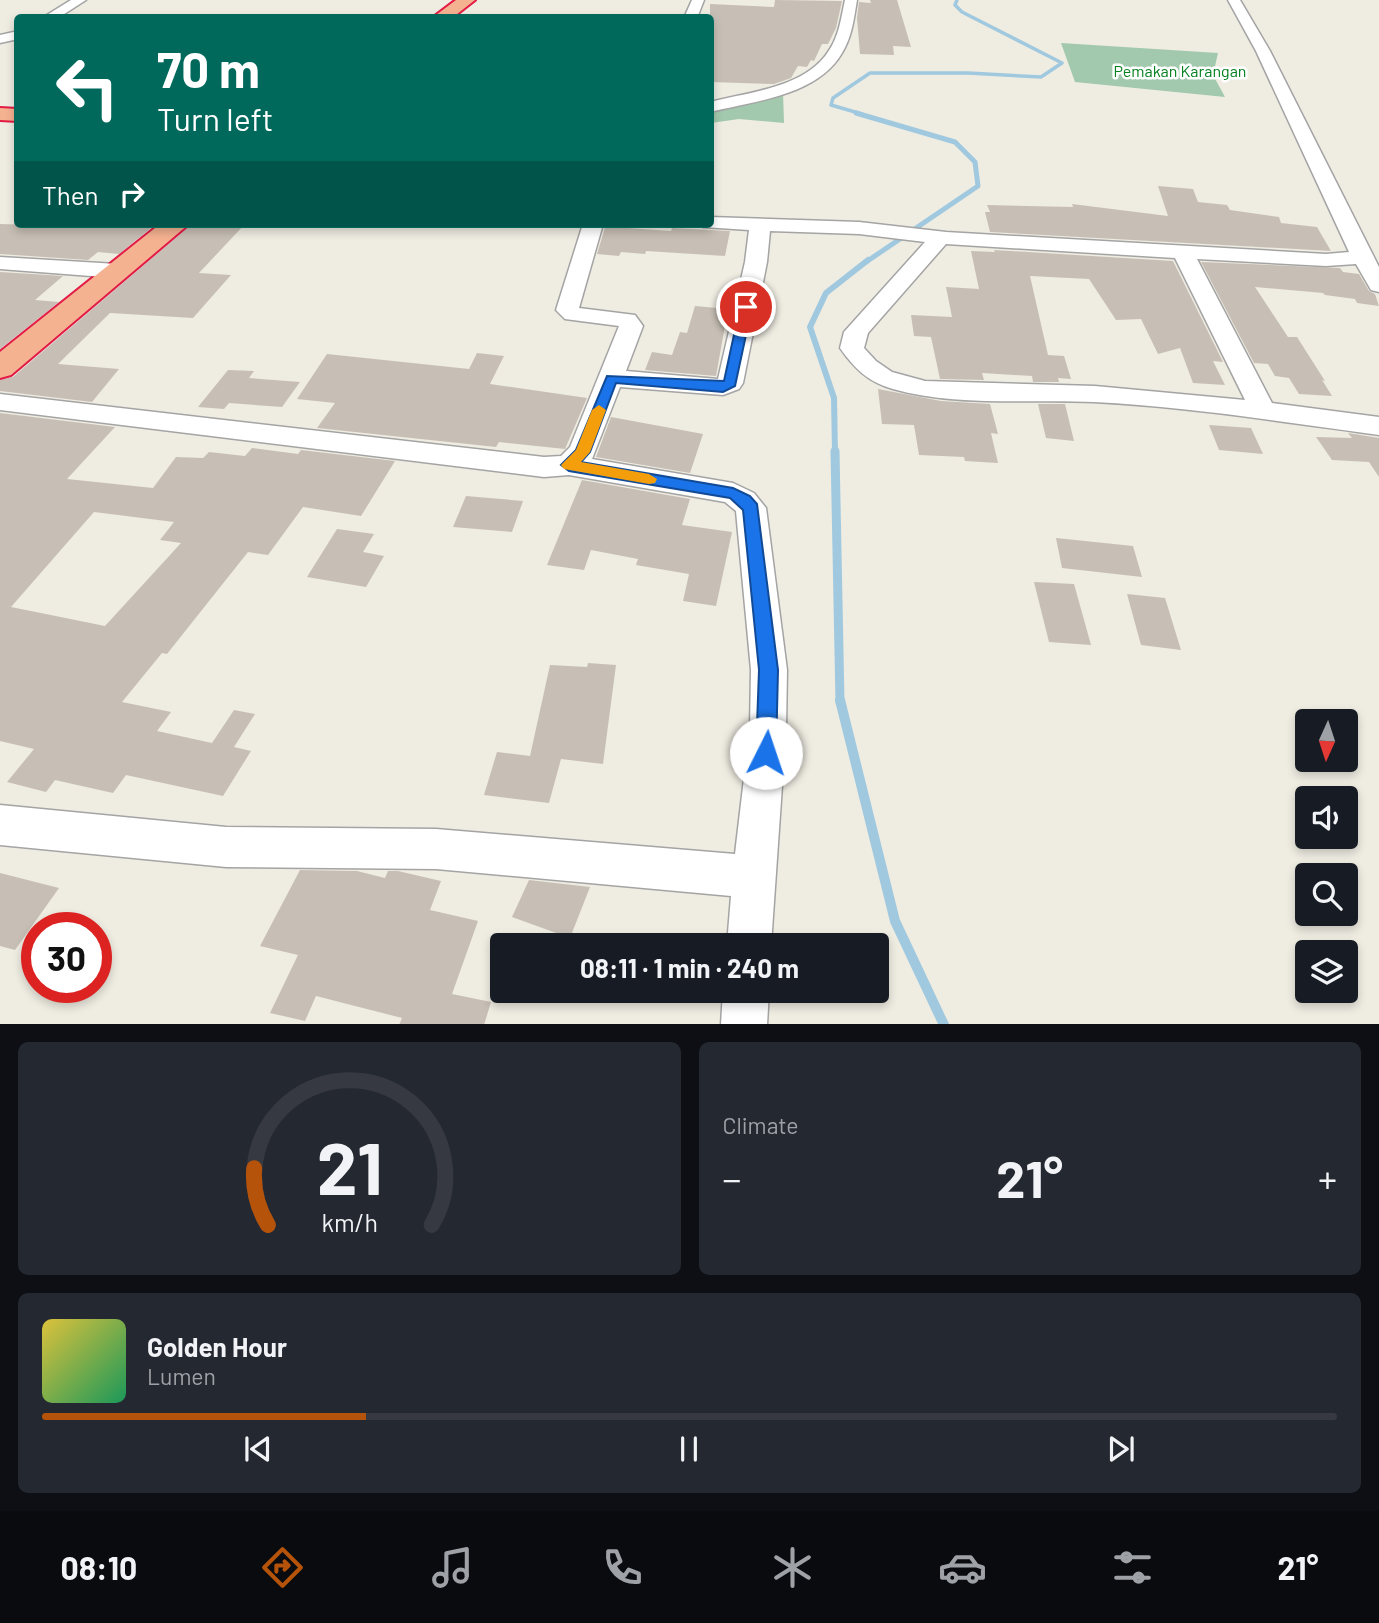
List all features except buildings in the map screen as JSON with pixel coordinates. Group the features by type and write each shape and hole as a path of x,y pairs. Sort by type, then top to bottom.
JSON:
{"highway":[{"path":"446,14 467,0"},
{"path":"0,368 171,228"}],"street":[{"path":"55,14 80,0"},
{"path":"714,106 792,84 816,74 832,60 842,44 848,27 851,0"},
{"path":"1234,0 1264,51 1379,285"},
{"path":"714,223 866,228 937,236 1339,260 1362,255"},
{"path":"611,379 723,387 730,383 756,261 760,226"},
{"path":"569,465 582,452 631,322 573,314 567,310 592,228"},
{"path":"937,236 856,332 852,348 873,374 900,384 925,389 1096,394 1263,410 1379,426"},
{"path":"1182,251 1263,410"},
{"path":"0,263 117,271"},
{"path":"0,402 544,467 569,465 733,493 744,500 751,508 769,670 768,728 750,933"},
{"path":"0,825 226,847 436,849 753,877"},
{"path":"744,1024 745,1003"}],"green space":[{"name":"Pemakan Karangan","path":"1061,43 1218,53 1213,75 1225,97 1075,82"},
{"path":"783,92 784,123 739,119 714,123 714,109"}],"waterway":[{"path":"686,14 693,0"},
{"path":"862,114 831,105 833,98 870,73 968,73 1041,77 1062,63 962,12 955,5 957,0"},
{"path":"856,113 955,142 975,162 978,186 866,262"},
{"path":"835,453 834,398 810,327 826,293 868,260"},
{"path":"835,451 840,702"},
{"path":"840,700 895,921 944,1024"}],"slow traffic":[{"path":"599,410 578,460 569,465 649,479"}],"route":[{"path":"746,307 730,383 723,387 611,379 582,452 578,460 569,465 733,493 751,508 769,670 766,753"}]}
